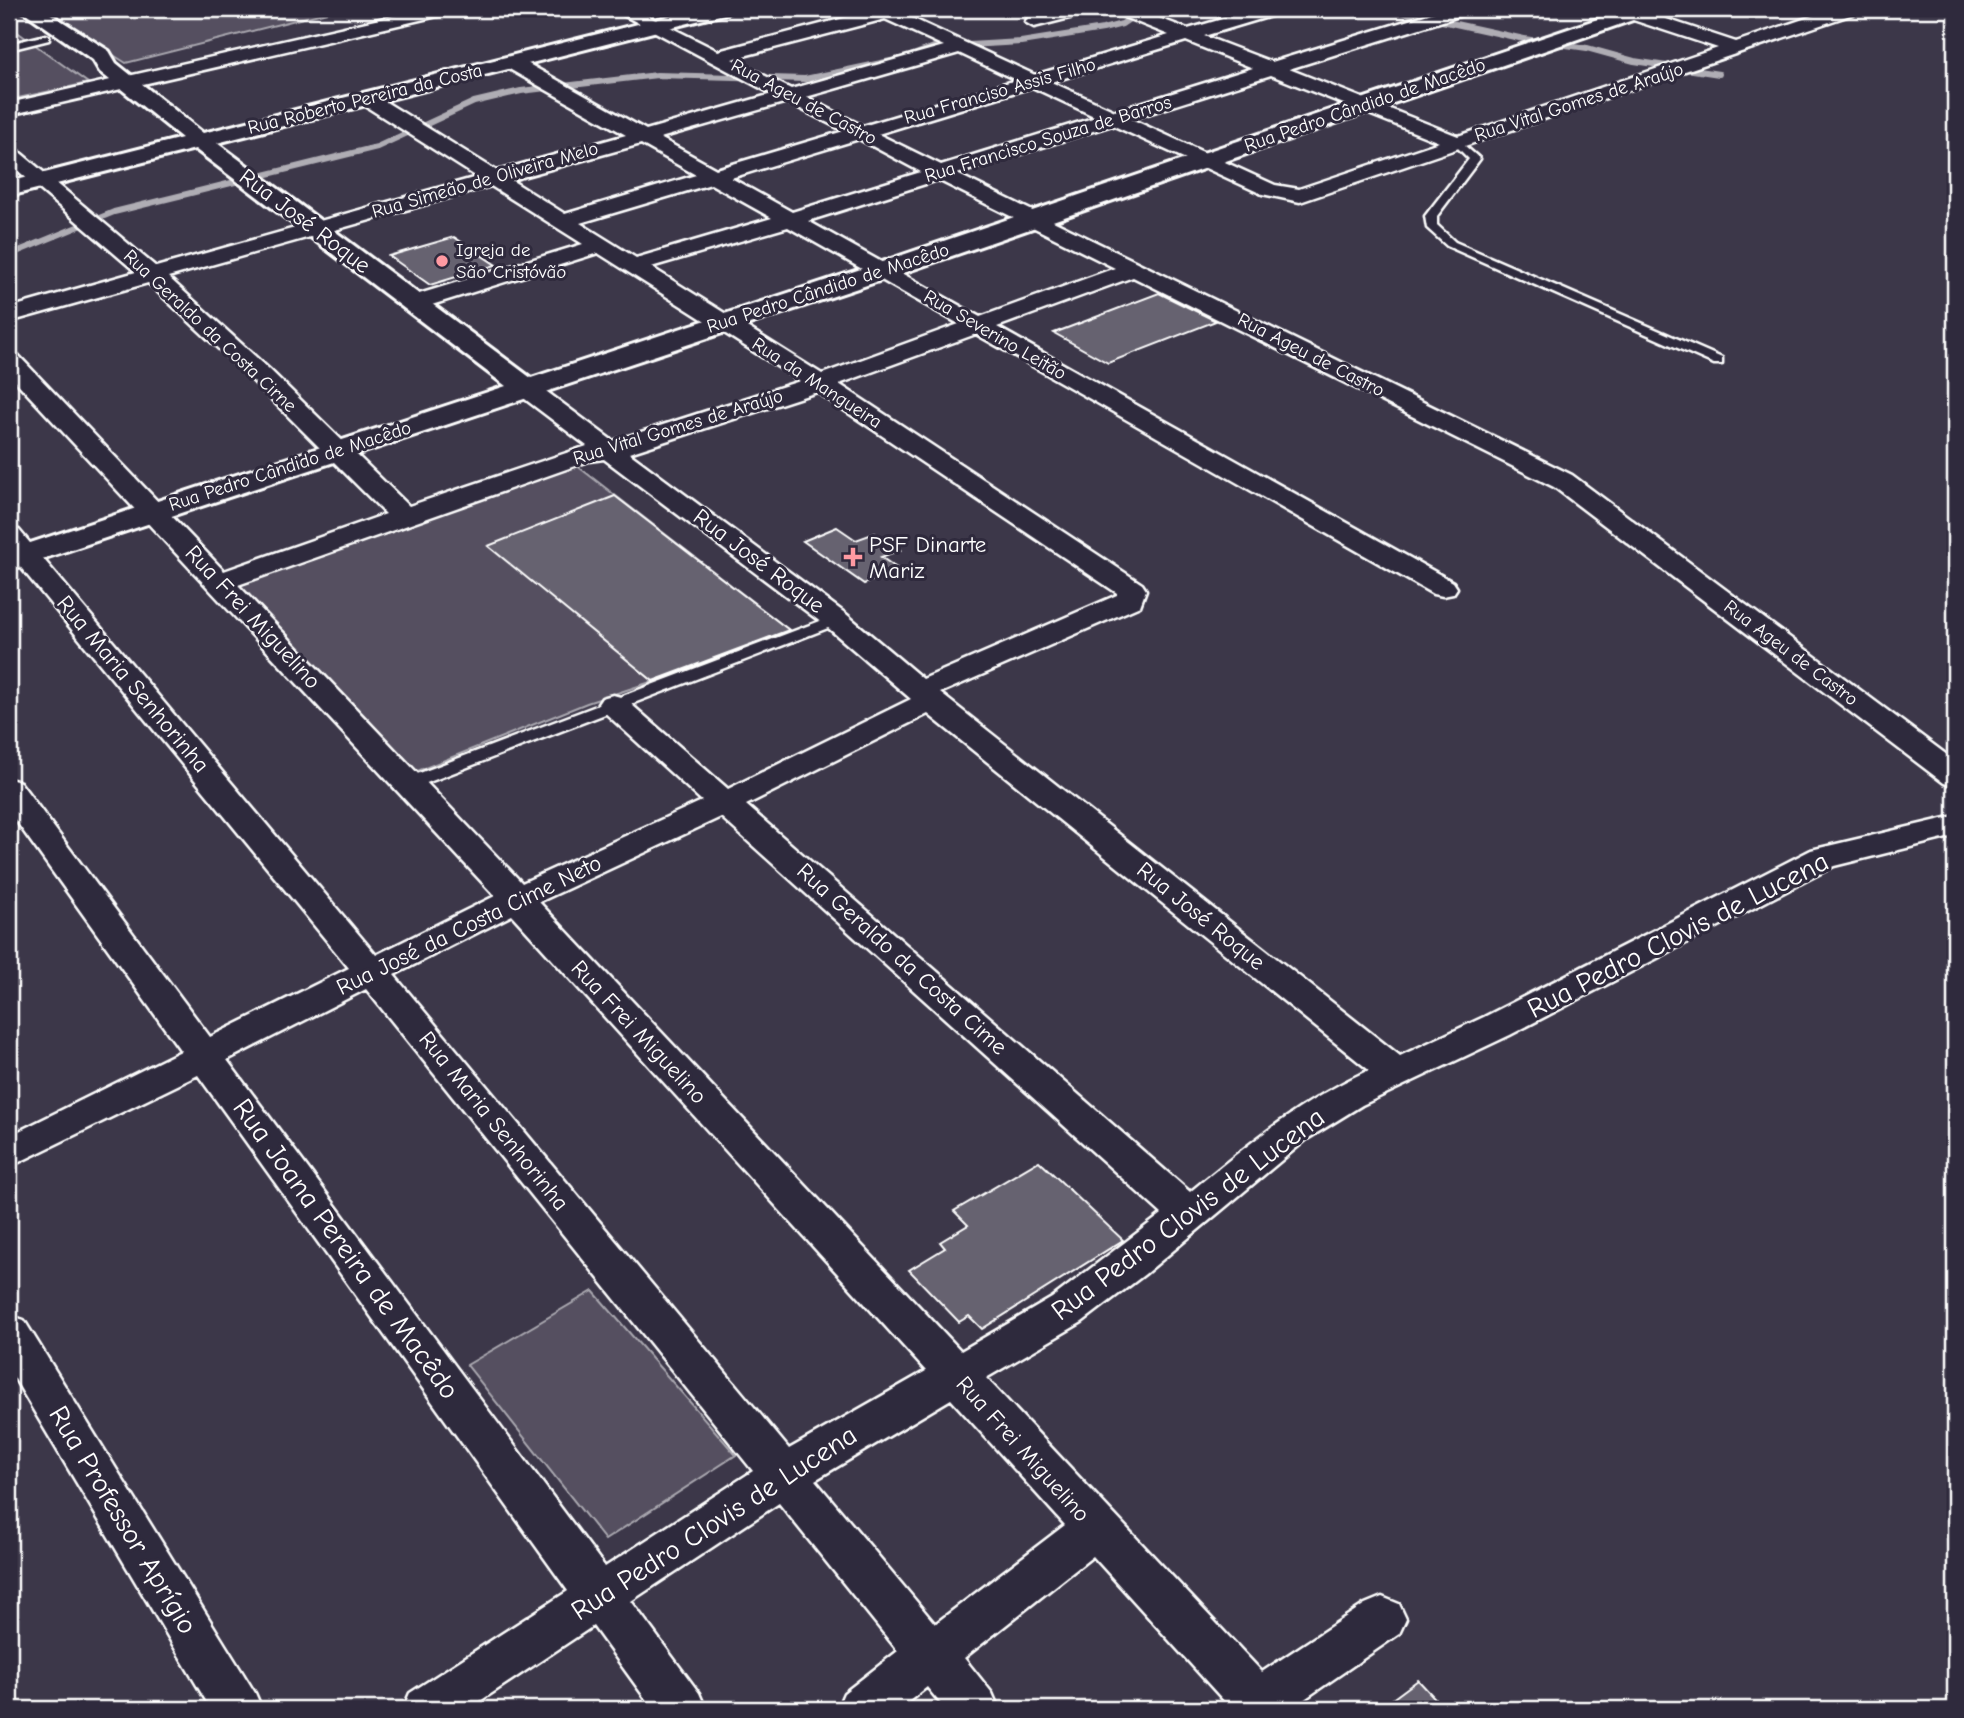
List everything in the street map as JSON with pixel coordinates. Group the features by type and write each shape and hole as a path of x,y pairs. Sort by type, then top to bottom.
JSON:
{"street":[{"name":"Rua José Roque","path":"30,9 100,56 118,75 199,141 836,620 926,696 1396,1072"},
{"path":"9,109 118,75 446,9"},
{"name":"Rua Ageu de Castro","path":"621,9 940,173 1563,481 1955,776"},
{"name":"Rua Roberto Pereira da Costa","path":"9,189 721,9"},
{"path":"1034,22 1083,9"},
{"path":"1120,9 1457,142"},
{"name":"Rua Franciso Assis Filho","path":"564,221 1275,9"},
{"name":"Rua Francisco Souza de Barros","path":"634,265 788,220 1462,9"},
{"name":"Rua Vital Gomes de Araújo","path":"1206,159 1279,194 1308,195 1850,9"},
{"path":"718,57 888,10 1033,82 1206,159"},
{"path":"1632,10 1739,49"},
{"name":"Rua Pedro Cândido de Macêdo","path":"14,550 153,512 882,271 1632,10"},
{"name":"Rua José Roque","path":"9,11 81,59 118,75"},
{"name":"Rua Simeão de Oliveira Melo","path":"9,315 962,47"},
{"name":"Rua Severino Leitão","path":"511,61 640,137 1443,588"},
{"name":"Rua da Mangueira","path":"366,98 820,383 1124,582"},
{"name":"Rua Geraldo da Costa Cirne","path":"9,153 150,275 339,450 403,516"},
{"path":"414,303 601,245"},
{"name":"Rua Vital Gomes de Araújo","path":"219,582 584,454 611,450 820,383 1136,268"},
{"name":"Rua Frei Miguelino","path":"9,360 410,783 955,1373 1257,1707"},
{"name":"Rua Maria Senhorinha","path":"14,550 372,973 975,1709"},
{"name":"Rua José da Costa Cime Neto","path":"9,1153 517,899 726,802 926,696 1129,600 1134,594 1124,582"},
{"name":"Rua Geraldo da Costa Cime","path":"613,704 1189,1215"},
{"name":"Rua Joana Pereira de Macêdo","path":"9,789 682,1709"},
{"name":"Rua Pedro Clovis de Lucena","path":"428,1709 784,1475 1067,1310 1189,1215 1293,1129 1349,1095 1497,1026 1823,858 1955,826"},
{"name":"Rua Professor Aprígio","path":"9,1332 238,1709"},
{"path":"861,1709 1095,1528"},
{"path":"1257,1707 1382,1619"}],"lane":[{"path":"9,47 46,38"},
{"path":"1457,142 1475,159 1431,216 1431,226 1438,235 1451,244 1718,361"},
{"path":"410,783 613,704 723,667 836,620"}],"shaded area":[{"path":"41,9 339,9 126,63"},
{"path":"9,26 88,83 9,100"},
{"path":"576,465 789,630 675,674 587,703 410,774 229,585"},
{"path":"593,1291 736,1455 605,1540 467,1365"}],"building":[{"name":"Igreja de São Cristóvão","path":"454,237 496,265 430,285 389,256"},
{"path":"1159,293 1216,321 1108,363 1054,333"},
{"path":"615,496 789,630 653,681 488,546"},
{"path":"837,527 856,540 875,533 900,550 881,557 898,569 864,584 803,541"},
{"path":"1039,1161 1123,1240 982,1329 969,1316 959,1322 909,1270 945,1248 940,1242 968,1225 954,1211"},
{"path":"1418,1680 1445,1709 1379,1709"}],"waterway":[{"path":"9,255 114,212 377,147 474,102 521,91 657,75 805,79 905,58 934,47 1021,42 1103,29 1122,24 1144,9"},
{"path":"1387,9 1524,39 1587,48 1634,61 1719,74"}],"place":[{"name":"Igreja de São Cristóvão","path":"442,261"},
{"name":"PSF Dinarte Mariz","path":"853,557"}]}
